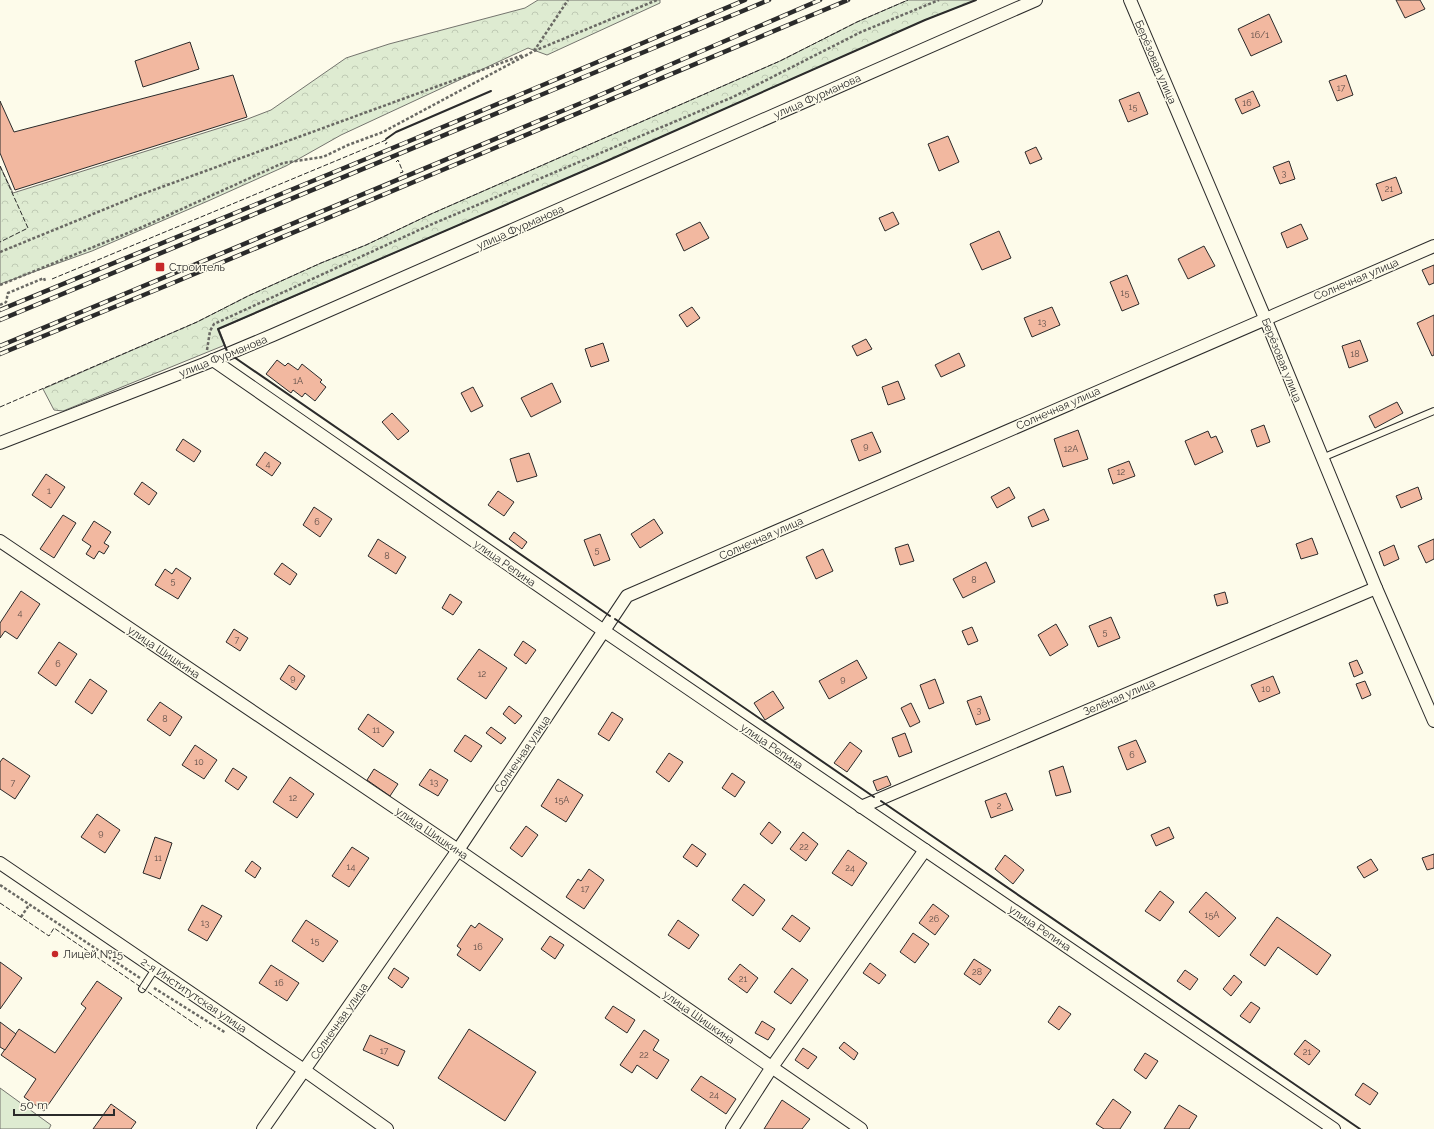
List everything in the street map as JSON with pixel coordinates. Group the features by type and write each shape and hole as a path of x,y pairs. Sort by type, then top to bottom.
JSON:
{"street":[{"name":"улица Фурманова","path":"0,443 273,335 1036,0"},
{"name":"Берёзовая улица","path":"1130,0 1265,318 1376,588 1434,721"},
{"name":"Солнечная улица","path":"263,1129 458,850 627,596 1434,246"},
{"name":"улица Репина","path":"208,362 1334,1129"},
{"name":"улица Шишкина","path":"0,542 458,850 861,1129"},
{"name":"Зелёная улица","path":"861,806 1376,588"},
{"path":"732,1129 772,1067 925,850"},
{"name":"2-я Институтская улица","path":"0,863 304,1070 387,1129"}],"lane":[{"path":"1322,458 1434,411"},
{"path":"142,989 155,969"}],"path":[{"path":"0,285 140,228 283,163 322,157 348,145 383,132 534,51 568,0"},
{"path":"0,252 137,196 534,51 657,0"},
{"path":"208,362 210,331 214,324 430,225 733,97 861,32 939,0"},
{"path":"0,305 6,302 8,293 44,278 45,281"},
{"path":"0,885 207,1023"},
{"path":"21,917 29,905"}],"green space":[{"path":"538,0 660,0 660,3 547,55 528,48 341,135 286,166 208,201 92,251 0,284 0,166 13,193 245,120 271,110 346,58 389,44 525,8"},
{"path":"908,0 976,0 925,20 609,160 219,329 225,345 63,411 54,410 43,389 197,322 248,296 321,263 366,245 431,214 780,61 857,22"},
{"path":"0,1088 51,1125 49,1129 0,1129"}],"building":[{"path":"1396,0 1420,0 1425,9 1405,18"},
{"path":"1269,14 1282,42 1251,56 1238,29"},
{"path":"190,42 199,69 143,87 135,61"},
{"path":"233,75 247,117 15,190 0,153 0,101 14,132"},
{"path":"1346,75 1353,95 1337,101 1329,81"},
{"path":"1253,91 1260,106 1242,114 1235,99"},
{"path":"1139,92 1148,114 1128,122 1119,100"},
{"path":"948,136 959,162 939,171 928,144"},
{"path":"1036,147 1042,159 1030,164 1025,152"},
{"path":"1289,161 1295,179 1280,184 1273,167"},
{"path":"1396,177 1402,193 1382,201 1376,184"},
{"path":"893,212 899,224 885,231 879,218"},
{"path":"700,222 709,238 684,251 676,234"},
{"path":"1301,224 1308,239 1287,248 1281,233"},
{"path":"999,231 1011,258 982,270 970,244"},
{"path":"1204,246 1215,266 1188,279 1178,259"},
{"path":"1434,265 1434,283 1429,285 1422,270"},
{"path":"1127,275 1139,304 1122,311 1110,282"},
{"path":"692,307 700,318 687,327 679,315"},
{"path":"1052,307 1060,325 1032,337 1024,318"},
{"path":"1434,315 1434,355 1432,356 1417,323"},
{"path":"866,339 872,349 857,356 852,346"},
{"path":"1360,340 1368,361 1349,368 1342,346"},
{"path":"603,343 609,361 591,367 585,349"},
{"path":"959,353 965,366 941,377 935,365"},
{"path":"277,360 285,366 288,363 298,370 302,364 322,380 320,382 326,387 315,401 305,393 302,397 293,390 291,393 266,374"},
{"path":"898,381 905,399 888,405 882,387"},
{"path":"552,383 561,402 531,417 521,398"},
{"path":"473,387 483,406 471,412 461,393"},
{"path":"1397,402 1403,413 1375,428 1369,416"},
{"path":"392,413 409,431 398,440 382,422"},
{"path":"1264,425 1270,442 1257,447 1251,430"},
{"path":"1078,430 1088,459 1063,467 1054,439"},
{"path":"1208,431 1211,438 1216,436 1223,452 1195,465 1185,441"},
{"path":"872,432 881,452 859,461 851,440"},
{"path":"183,439 201,451 194,462 176,450"},
{"path":"265,452 281,463 272,476 256,465"},
{"path":"529,453 537,476 517,482 510,459"},
{"path":"1129,461 1135,476 1113,484 1108,469"},
{"path":"46,474 65,487 51,508 32,495"},
{"path":"142,482 157,493 149,505 134,494"},
{"path":"1009,487 1015,498 997,508 991,497"},
{"path":"1418,487 1422,499 1401,508 1396,496"},
{"path":"498,491 514,502 504,516 488,505"},
{"path":"314,507 332,519 320,537 303,525"},
{"path":"1044,509 1049,520 1032,527 1028,517"},
{"path":"63,515 76,523 54,558 40,549"},
{"path":"654,519 663,533 640,548 631,534"},
{"path":"94,521 111,532 104,543 109,546 104,554 99,551 94,559 86,554 91,546 82,540"},
{"path":"514,532 527,542 522,549 509,539"},
{"path":"600,534 610,560 594,566 584,540"},
{"path":"1312,538 1318,554 1301,559 1296,544"},
{"path":"378,539 406,557 396,574 368,556"},
{"path":"1434,539 1434,559 1426,563 1418,546"},
{"path":"908,544 914,561 900,565 895,548"},
{"path":"1394,545 1399,559 1384,566 1379,552"},
{"path":"823,549 833,571 816,579 806,557"},
{"path":"986,562 995,582 963,598 953,579"},
{"path":"282,563 297,574 290,585 274,574"},
{"path":"176,568 191,578 178,599 155,585 165,569 172,574"},
{"path":"21,591 40,604 17,639 5,631 0,638 0,623"},
{"path":"1225,592 1228,603 1217,606 1214,595"},
{"path":"450,594 462,602 453,615 442,608"},
{"path":"1111,617 1120,638 1098,647 1089,626"},
{"path":"1056,624 1068,645 1050,656 1038,635"},
{"path":"972,627 978,641 968,645 962,631"},
{"path":"234,629 248,638 240,651 226,642"},
{"path":"523,641 536,650 526,664 514,655"},
{"path":"59,642 77,654 56,686 38,673"},
{"path":"479,649 507,668 486,699 457,679"},
{"path":"857,660 867,678 829,699 819,681"},
{"path":"1357,660 1363,673 1354,677 1349,663"},
{"path":"289,665 305,676 296,690 280,679"},
{"path":"1273,676 1280,693 1259,702 1251,685"},
{"path":"90,679 107,691 92,714 75,702"},
{"path":"935,679 944,703 929,709 920,685"},
{"path":"1365,681 1371,695 1362,699 1356,684"},
{"path":"773,691 784,708 765,720 754,703"},
{"path":"981,696 990,720 976,725 967,701"},
{"path":"160,702 182,717 170,736 147,720"},
{"path":"911,703 920,722 910,727 901,708"},
{"path":"509,706 522,716 515,724 503,714"},
{"path":"612,712 623,719 609,741 598,734"},
{"path":"368,714 394,732 383,747 358,729"},
{"path":"491,727 506,738 501,744 486,733"},
{"path":"905,733 912,752 899,757 892,738"},
{"path":"465,735 482,746 471,762 454,751"},
{"path":"1136,740 1146,762 1127,770 1118,747"},
{"path":"850,742 862,751 847,772 834,763"},
{"path":"195,745 217,760 204,779 182,765"},
{"path":"669,753 683,762 669,782 656,772"},
{"path":"3,758 30,776 15,799 0,789 0,762"},
{"path":"1063,766 1071,792 1056,796 1049,771"},
{"path":"233,768 247,777 238,790 225,781"},
{"path":"374,769 398,784 390,796 367,780"},
{"path":"430,769 448,780 438,796 419,785"},
{"path":"732,773 745,782 735,797 722,788"},
{"path":"887,776 891,785 877,791 873,781"},
{"path":"290,777 314,794 297,818 273,802"},
{"path":"558,779 583,795 566,822 541,806"},
{"path":"1006,793 1013,810 991,818 985,801"},
{"path":"97,814 120,830 105,853 81,837"},
{"path":"769,822 781,832 772,844 760,834"},
{"path":"526,826 538,835 522,857 510,848"},
{"path":"1169,827 1174,838 1156,846 1151,835"},
{"path":"803,832 818,844 806,861 790,849"},
{"path":"155,837 172,843 160,879 143,873"},
{"path":"692,844 706,854 697,867 683,857"},
{"path":"352,847 369,858 349,887 332,876"},
{"path":"848,850 867,863 852,886 832,873"},
{"path":"1434,854 1434,868 1427,870 1422,858"},
{"path":"1005,855 1024,870 1013,884 995,869"},
{"path":"1371,859 1378,870 1364,878 1357,867"},
{"path":"252,861 261,868 255,878 245,871"},
{"path":"589,869 604,880 584,909 566,897 578,879 581,881"},
{"path":"744,884 765,900 753,916 732,900"},
{"path":"1160,891 1174,902 1160,921 1145,911"},
{"path":"1206,892 1236,918 1219,937 1189,912"},
{"path":"933,904 949,916 935,935 919,923"},
{"path":"202,905 222,916 207,941 188,930"},
{"path":"792,915 810,928 800,942 782,929"},
{"path":"1277,917 1331,955 1317,975 1278,947 1265,966 1250,955"},
{"path":"306,920 338,941 323,962 292,941"},
{"path":"678,920 699,935 689,949 668,935"},
{"path":"479,923 503,939 480,971 457,955 461,949 457,946 471,925 475,928"},
{"path":"913,933 929,944 915,963 900,952"},
{"path":"550,936 564,945 555,959 541,949"},
{"path":"974,959 991,970 980,985 964,974"},
{"path":"0,962 22,978 0,1009"},
{"path":"870,963 886,975 879,984 863,973"},
{"path":"740,964 758,978 747,993 728,979"},
{"path":"271,965 299,983 287,1001 259,983"},
{"path":"394,968 409,978 402,988 388,978"},
{"path":"792,968 808,980 791,1004 774,992"},
{"path":"1185,970 1198,979 1190,990 1177,981"},
{"path":"1234,975 1242,982 1231,996 1223,989"},
{"path":"97,981 122,998 44,1111 24,1097 36,1079 1,1055 19,1029 55,1053 86,1008 81,1004"},
{"path":"1251,1002 1260,1008 1250,1023 1240,1016"},
{"path":"613,1006 635,1020 627,1033 605,1018"},
{"path":"1059,1006 1071,1014 1059,1030 1048,1022"},
{"path":"762,1021 775,1029 768,1040 755,1033"},
{"path":"0,1022 16,1034 5,1050 0,1047"},
{"path":"469,1029 536,1072 505,1121 438,1078"},
{"path":"644,1030 659,1040 653,1050 669,1060 657,1079 637,1065 632,1073 620,1065"},
{"path":"370,1035 405,1051 398,1066 363,1050"},
{"path":"1305,1040 1320,1051 1309,1065 1294,1054"},
{"path":"844,1042 858,1053 854,1060 839,1048"},
{"path":"803,1048 817,1057 808,1069 795,1060"},
{"path":"1145,1053 1158,1061 1146,1079 1134,1070"},
{"path":"701,1076 736,1099 726,1114 691,1090"},
{"path":"1363,1083 1378,1093 1370,1105 1355,1095"},
{"path":"1113,1099 1131,1112 1120,1129 1104,1129 1096,1124"},
{"path":"782,1100 810,1119 802,1129 764,1129"},
{"path":"111,1104 136,1122 131,1129 93,1129"},
{"path":"1179,1105 1197,1116 1189,1129 1164,1129"}],"railway":[{"path":"0,310 407,142 745,0"},
{"path":"0,320 769,0"},
{"path":"0,346 586,101 820,0"},
{"path":"0,354 848,0"}],"fence":[{"path":"0,407 197,322 248,296 321,263 366,245 431,214 780,61 857,22 908,0"},
{"path":"52,279 386,140 387,143 385,144"},
{"path":"396,162 398,160 403,172 400,173"},
{"path":"0,166 28,228 0,242"},
{"path":"0,903 49,936 54,928 201,1028"}],"wall":[{"path":"227,351 218,329 609,160 925,20 976,0"},
{"path":"386,139 396,132 491,91"},
{"path":"231,355 610,616"},
{"path":"615,619 874,797"},
{"path":"881,801 1360,1129"}],"place":[{"name":"Строитель","path":"160,267"},
{"name":"Лицей №15","path":"55,954"}]}
